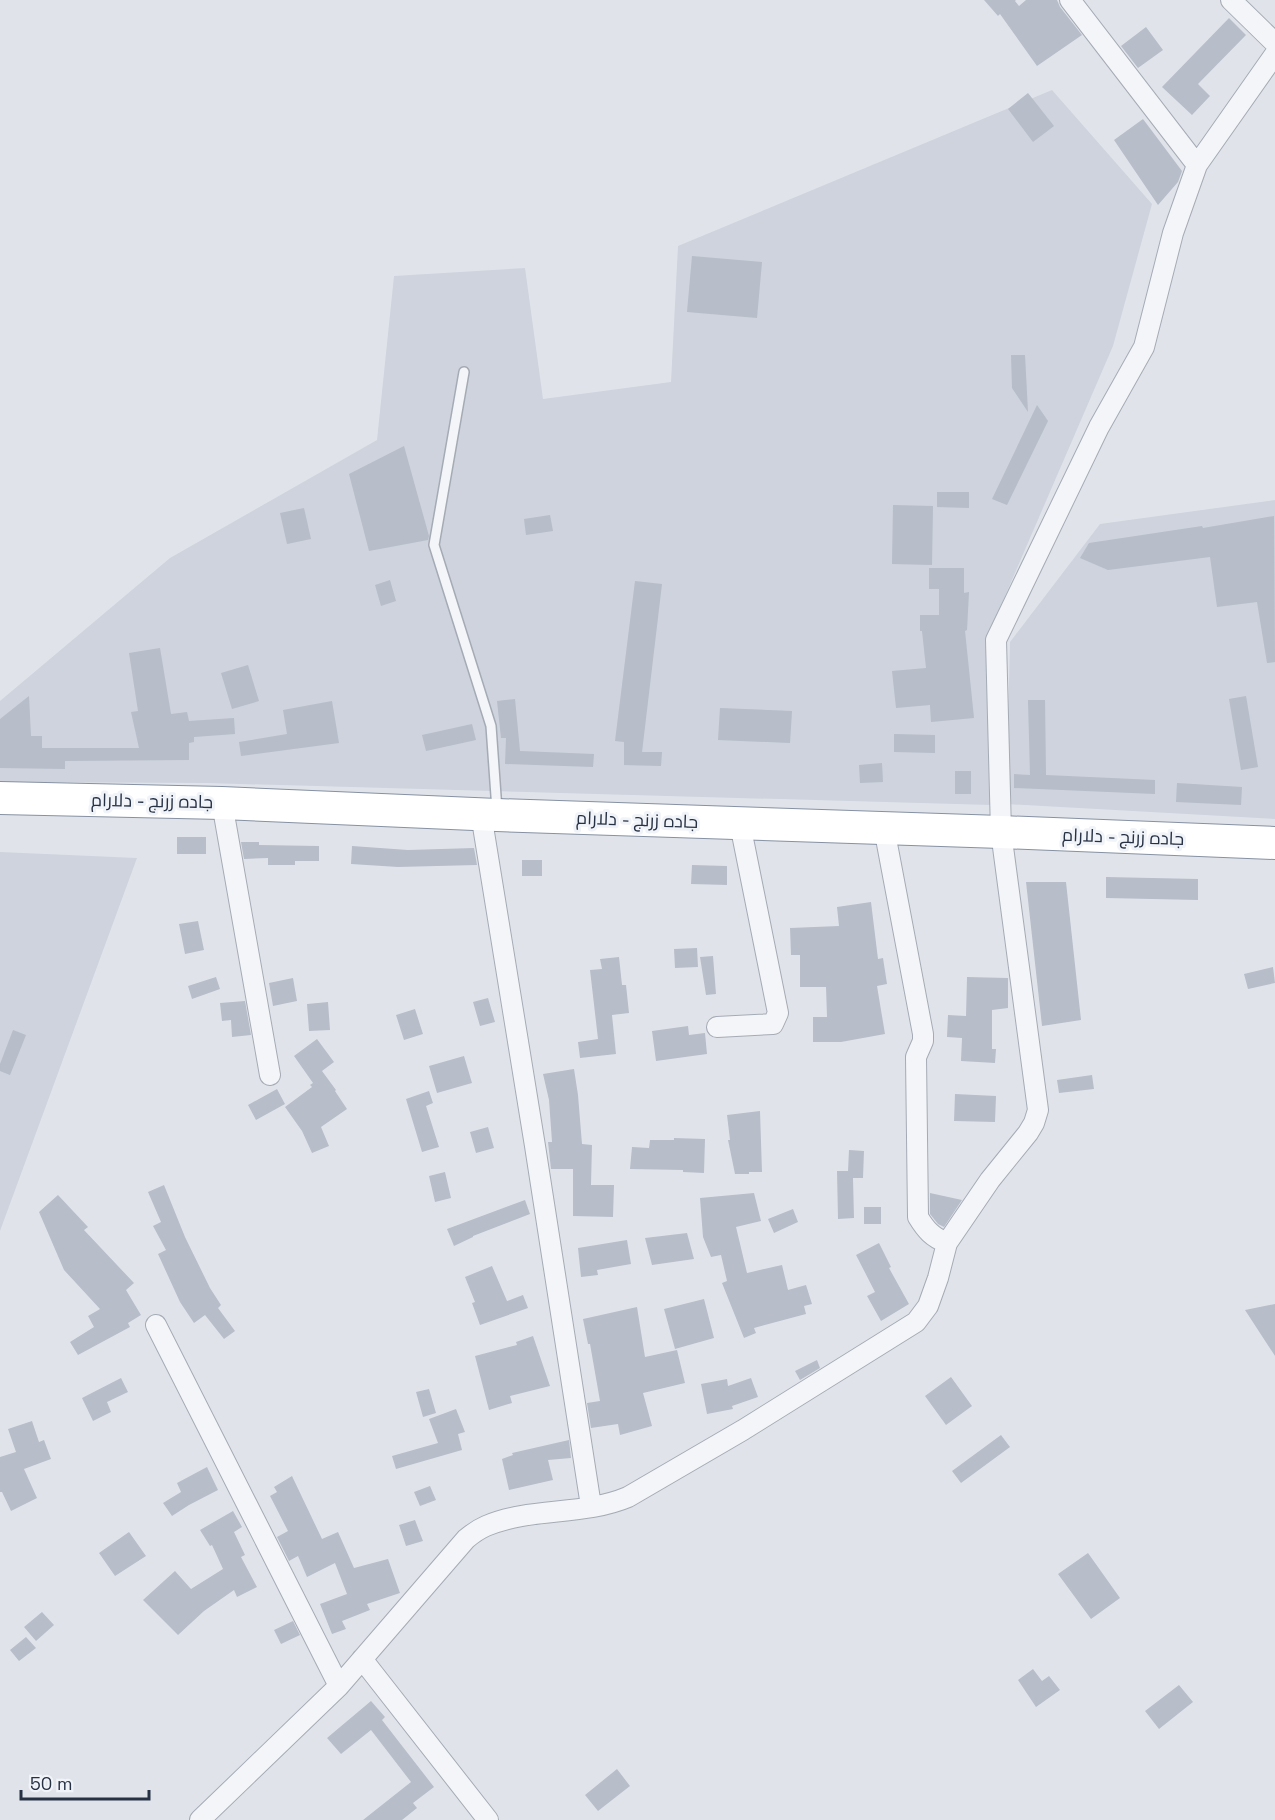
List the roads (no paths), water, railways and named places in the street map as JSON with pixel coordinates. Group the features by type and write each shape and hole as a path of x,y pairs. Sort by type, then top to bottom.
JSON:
{"highway":[{"name":"جاده زرنج - دلارام","path":"0,798 222,803 489,815 1275,843"}],"street":[{"path":"1070,0 1197,165"},
{"path":"1231,0 1275,43"},
{"path":"200,1820 339,1686 466,1539 484,1526 510,1518 609,1504 628,1497 743,1430 916,1322 928,1306 938,1278 946,1243 990,1180 1028,1133 1038,1110 1001,832 996,640 1099,428 1144,347 1173,233 1197,165 1275,54"},
{"path":"222,803 270,1075"},
{"path":"489,815 536,1146 591,1506"},
{"path":"717,1027 773,1024 778,1013 740,824"},
{"path":"884,828 923,1034 923,1041 916,1057 918,1217 925,1229 946,1243"},
{"path":"156,1325 339,1686"},
{"path":"362,1659 488,1820"}],"lane":[{"path":"464,372 435,545 491,726 489,815"}]}
